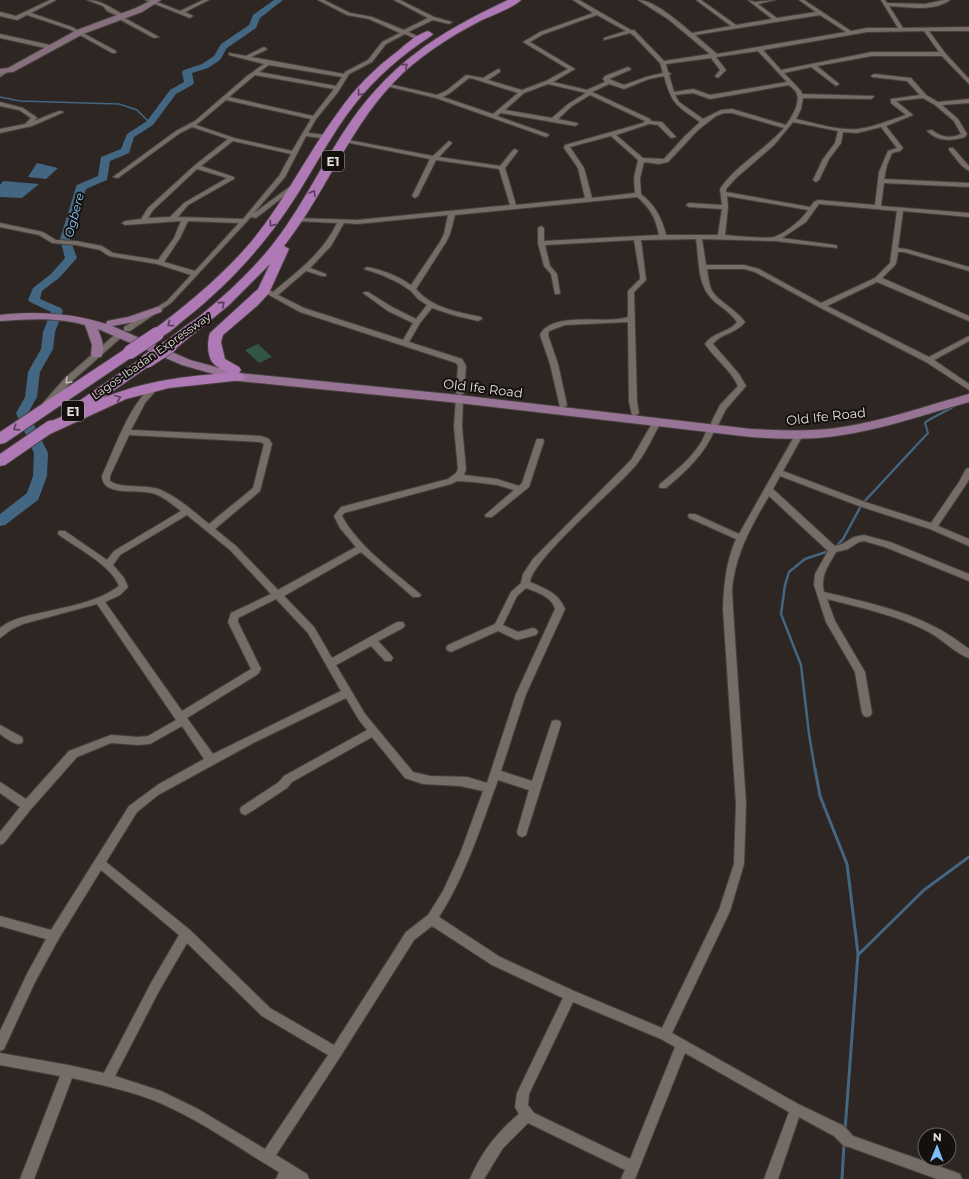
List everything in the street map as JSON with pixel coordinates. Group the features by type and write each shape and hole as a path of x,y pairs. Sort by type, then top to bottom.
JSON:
{"highway":[{"name":"Lagos-Ibadan Expressway","path":"0,439 157,334 209,294 237,267 269,228 342,113 370,81 387,64 420,39 448,22 494,0"},
{"name":"Lagos-Ibadan Expressway","path":"0,461 170,346 203,321 246,283 267,260 288,233 362,113 385,85 417,56 439,40 472,20 516,0"},
{"path":"236,373 219,361 214,342 217,333 252,303 269,293 276,264 288,233"},
{"path":"44,431 137,390 158,385 236,373"}],"main road":[{"path":"111,323 130,320 156,310"},
{"name":"Old Ife Road","path":"0,313 44,313 95,318 111,323 124,332 180,361 210,371 460,396 657,422 782,429 810,428 859,421 969,398"},
{"name":"Old Ife Road","path":"0,318 44,313"},
{"name":"Old Ife Road","path":"67,316 124,332"},
{"path":"90,322 98,344 97,354"},
{"name":"Old Ife Road","path":"482,399 635,413 713,426 783,435 800,435 858,428 921,408 969,390"}],"street":[{"path":"0,14 15,18 28,14 54,0"},
{"path":"90,0 105,5 109,10 156,38"},
{"path":"181,12 207,0"},
{"path":"320,0 349,14 370,18 402,33 420,39"},
{"path":"396,0 432,18 448,22"},
{"path":"575,0 632,31 664,63 672,94 677,103 702,122"},
{"path":"640,0 664,13 692,34 713,55 723,70 718,76"},
{"path":"698,0 735,27"},
{"path":"752,2 773,0"},
{"path":"801,0 850,32"},
{"path":"2,72 80,32 121,17 152,1 190,16"},
{"path":"884,2 932,5 944,1"},
{"path":"752,2 776,20"},
{"path":"884,2 901,29"},
{"path":"494,116 522,92 548,82 572,70 526,42 542,33 597,13"},
{"path":"692,34 820,13"},
{"path":"28,14 40,19 58,23 80,32 114,52"},
{"path":"40,412 68,380 97,354 124,332 169,302 234,233 282,177 314,118 338,88 347,73 370,61 384,42 432,18"},
{"path":"664,63 758,49 867,30 969,29"},
{"path":"926,30 944,54 969,82"},
{"path":"606,39 632,31"},
{"path":"0,36 50,47"},
{"path":"246,58 264,49"},
{"path":"721,237 725,207 722,189 778,138 791,120 801,102 801,96 791,83 758,49"},
{"path":"231,54 268,63 345,76"},
{"path":"779,72 872,54 944,54"},
{"path":"116,177 178,132 192,125 268,63"},
{"path":"813,66 836,84"},
{"path":"628,69 606,79 609,82 624,87 648,78 668,74"},
{"path":"484,80 498,71"},
{"path":"254,73 338,88"},
{"path":"438,97 448,92 468,76 522,92"},
{"path":"874,76 906,78 924,96 937,104 956,120 964,134 958,138 940,139 930,131"},
{"path":"548,82 589,92 646,118 648,122"},
{"path":"554,119 570,105 589,92 609,82"},
{"path":"672,94 693,91 710,97 791,83"},
{"path":"385,85 414,90 438,97 546,135"},
{"path":"801,96 870,97"},
{"path":"791,120 841,130 857,131 882,125 910,115 892,100 924,96"},
{"path":"225,98 314,118"},
{"path":"937,104 969,101"},
{"path":"0,104 21,108 34,118 24,126"},
{"path":"501,110 575,124"},
{"path":"612,134 641,160 659,162 666,161 702,122 722,112 728,111 786,127"},
{"path":"0,131 35,124 61,112"},
{"path":"590,200 581,168 567,146 612,134 648,122 660,123 673,137"},
{"path":"192,125 232,139 294,153"},
{"path":"878,207 882,171 890,152 900,148 882,125"},
{"path":"816,180 826,159 838,143 841,130"},
{"path":"304,134 328,136"},
{"path":"144,220 150,209 196,167 232,139"},
{"path":"345,140 434,158 502,168"},
{"path":"415,196 434,158 449,143"},
{"path":"951,149 964,166 969,169"},
{"path":"502,168 514,151"},
{"path":"638,195 637,178 641,160"},
{"path":"172,219 186,204 232,178 196,167"},
{"path":"502,168 513,206"},
{"path":"234,233 300,180"},
{"path":"881,181 969,185"},
{"path":"723,193 811,209"},
{"path":"297,219 341,222 638,195 645,200 659,219 663,237"},
{"path":"775,239 794,228 808,215 815,203 823,201 969,215"},
{"path":"690,205 725,207"},
{"path":"822,306 877,279 893,264 900,209"},
{"path":"412,289 443,242 447,234 452,213"},
{"path":"125,223 144,220 203,218 244,221"},
{"path":"160,262 177,238 185,219"},
{"path":"341,222 334,239 306,269 269,293 302,310 458,361 462,366 458,426 462,469 457,478"},
{"path":"0,225 41,233 54,242 102,248 110,255 160,262 196,274"},
{"path":"540,228 541,243 547,266 554,274 557,293"},
{"path":"541,243 663,237 721,237 775,239 835,247"},
{"path":"635,413 633,402 631,291 643,280 637,238"},
{"path":"663,486 683,470 704,446 718,414 725,403 742,384 715,354 709,344 711,340 736,328 741,322 737,315 709,290 706,281 699,238"},
{"path":"895,250 904,250 969,269"},
{"path":"704,267 744,267 757,270 822,306 929,360 969,390"},
{"path":"306,269 324,275"},
{"path":"367,270 378,270 412,289 420,298 431,304 478,320"},
{"path":"877,279 969,319"},
{"path":"366,293 390,309 417,322"},
{"path":"405,344 417,322 431,304"},
{"path":"563,406 554,364 544,335 546,330 556,325 613,321 632,318"},
{"path":"929,360 969,338"},
{"path":"158,385 149,393 126,432 106,476 106,482 109,485 116,487 153,490 159,492 187,511 233,548 279,594 311,630 362,717 409,775 415,779 468,782 489,788"},
{"path":"451,648 498,627 514,594 525,584 525,578 529,571 546,550 634,462 657,422"},
{"path":"126,432 266,441 268,444 257,489 209,529"},
{"path":"665,1035 724,911 739,864 741,804 728,609 728,582 731,564 741,538 800,435"},
{"path":"490,515 526,485 540,441"},
{"path":"933,527 966,484 969,471"},
{"path":"778,472 862,504 933,527 969,543"},
{"path":"416,595 362,548 340,522 338,516 341,511 457,478 485,479 504,483 520,489"},
{"path":"768,490 833,550"},
{"path":"108,565 117,553 187,511"},
{"path":"692,516 741,538"},
{"path":"0,634 9,626 21,621 99,600 121,591 124,587 123,583 108,565 62,533"},
{"path":"867,713 860,672 831,622 818,585 819,574 833,550 845,547 856,539 864,538 895,547 969,578"},
{"path":"0,840 68,759 77,752 111,739 138,742 150,740 255,671 256,669 233,622 234,616 279,594 362,548"},
{"path":"267,1157 336,1053 374,989 410,936 432,919 447,895 462,861 495,774 520,694 560,609 560,605 553,597 525,584"},
{"path":"820,594 871,608 925,626 969,654"},
{"path":"99,600 181,720 211,760"},
{"path":"331,663 400,625"},
{"path":"498,627 517,636 533,632"},
{"path":"372,641 388,658"},
{"path":"0,1045 20,997 54,936 133,809 143,799 211,760 268,729 348,692"},
{"path":"522,832 534,787 556,724"},
{"path":"0,729 18,740"},
{"path":"245,810 283,785 288,779 373,732"},
{"path":"495,774 534,787"},
{"path":"0,787 27,806"},
{"path":"100,863 186,934 266,1012 336,1053"},
{"path":"432,919 496,961 570,995 665,1035 796,1110 839,1131 849,1141 955,1179"},
{"path":"0,921 54,936"},
{"path":"107,1080 154,987 186,934"},
{"path":"570,995 523,1093 521,1107 528,1115 571,1138 630,1173 663,1095 682,1045"},
{"path":"0,1059 68,1071 107,1080 160,1097 194,1113 267,1157 285,1174 302,1179"},
{"path":"27,1179 68,1071"},
{"path":"771,1179 796,1110"},
{"path":"478,1179 488,1156 508,1130 528,1115"}],"green space":[{"path":"258,344 272,357 259,363 245,350"}],"water":[{"path":"37,163 58,168 46,179 28,177"},
{"path":"3,181 39,184 22,198 0,197 0,185"}],"waterway":[{"name":"Ogbere","path":"0,521 33,496 40,476 41,453 22,413 31,397 34,372 47,349 49,332 57,311 34,300 37,290 55,276 71,258 65,239 81,187 103,178 105,159 125,151 130,136 150,123 173,92 189,83 187,72 205,66 217,58 224,46 253,26 256,17 279,0"},
{"path":"0,97 20,101 119,104 137,110 150,123"},
{"path":"913,449 928,433 925,423 953,407"},
{"path":"835,548 843,539 862,504 914,448"},
{"path":"815,770 801,665 781,614 785,585 789,572 805,559 829,551"},
{"path":"815,769 820,796 847,864 858,954 845,1131"},
{"path":"859,954 924,890 969,857"},
{"path":"842,1179 844,1144"}]}
